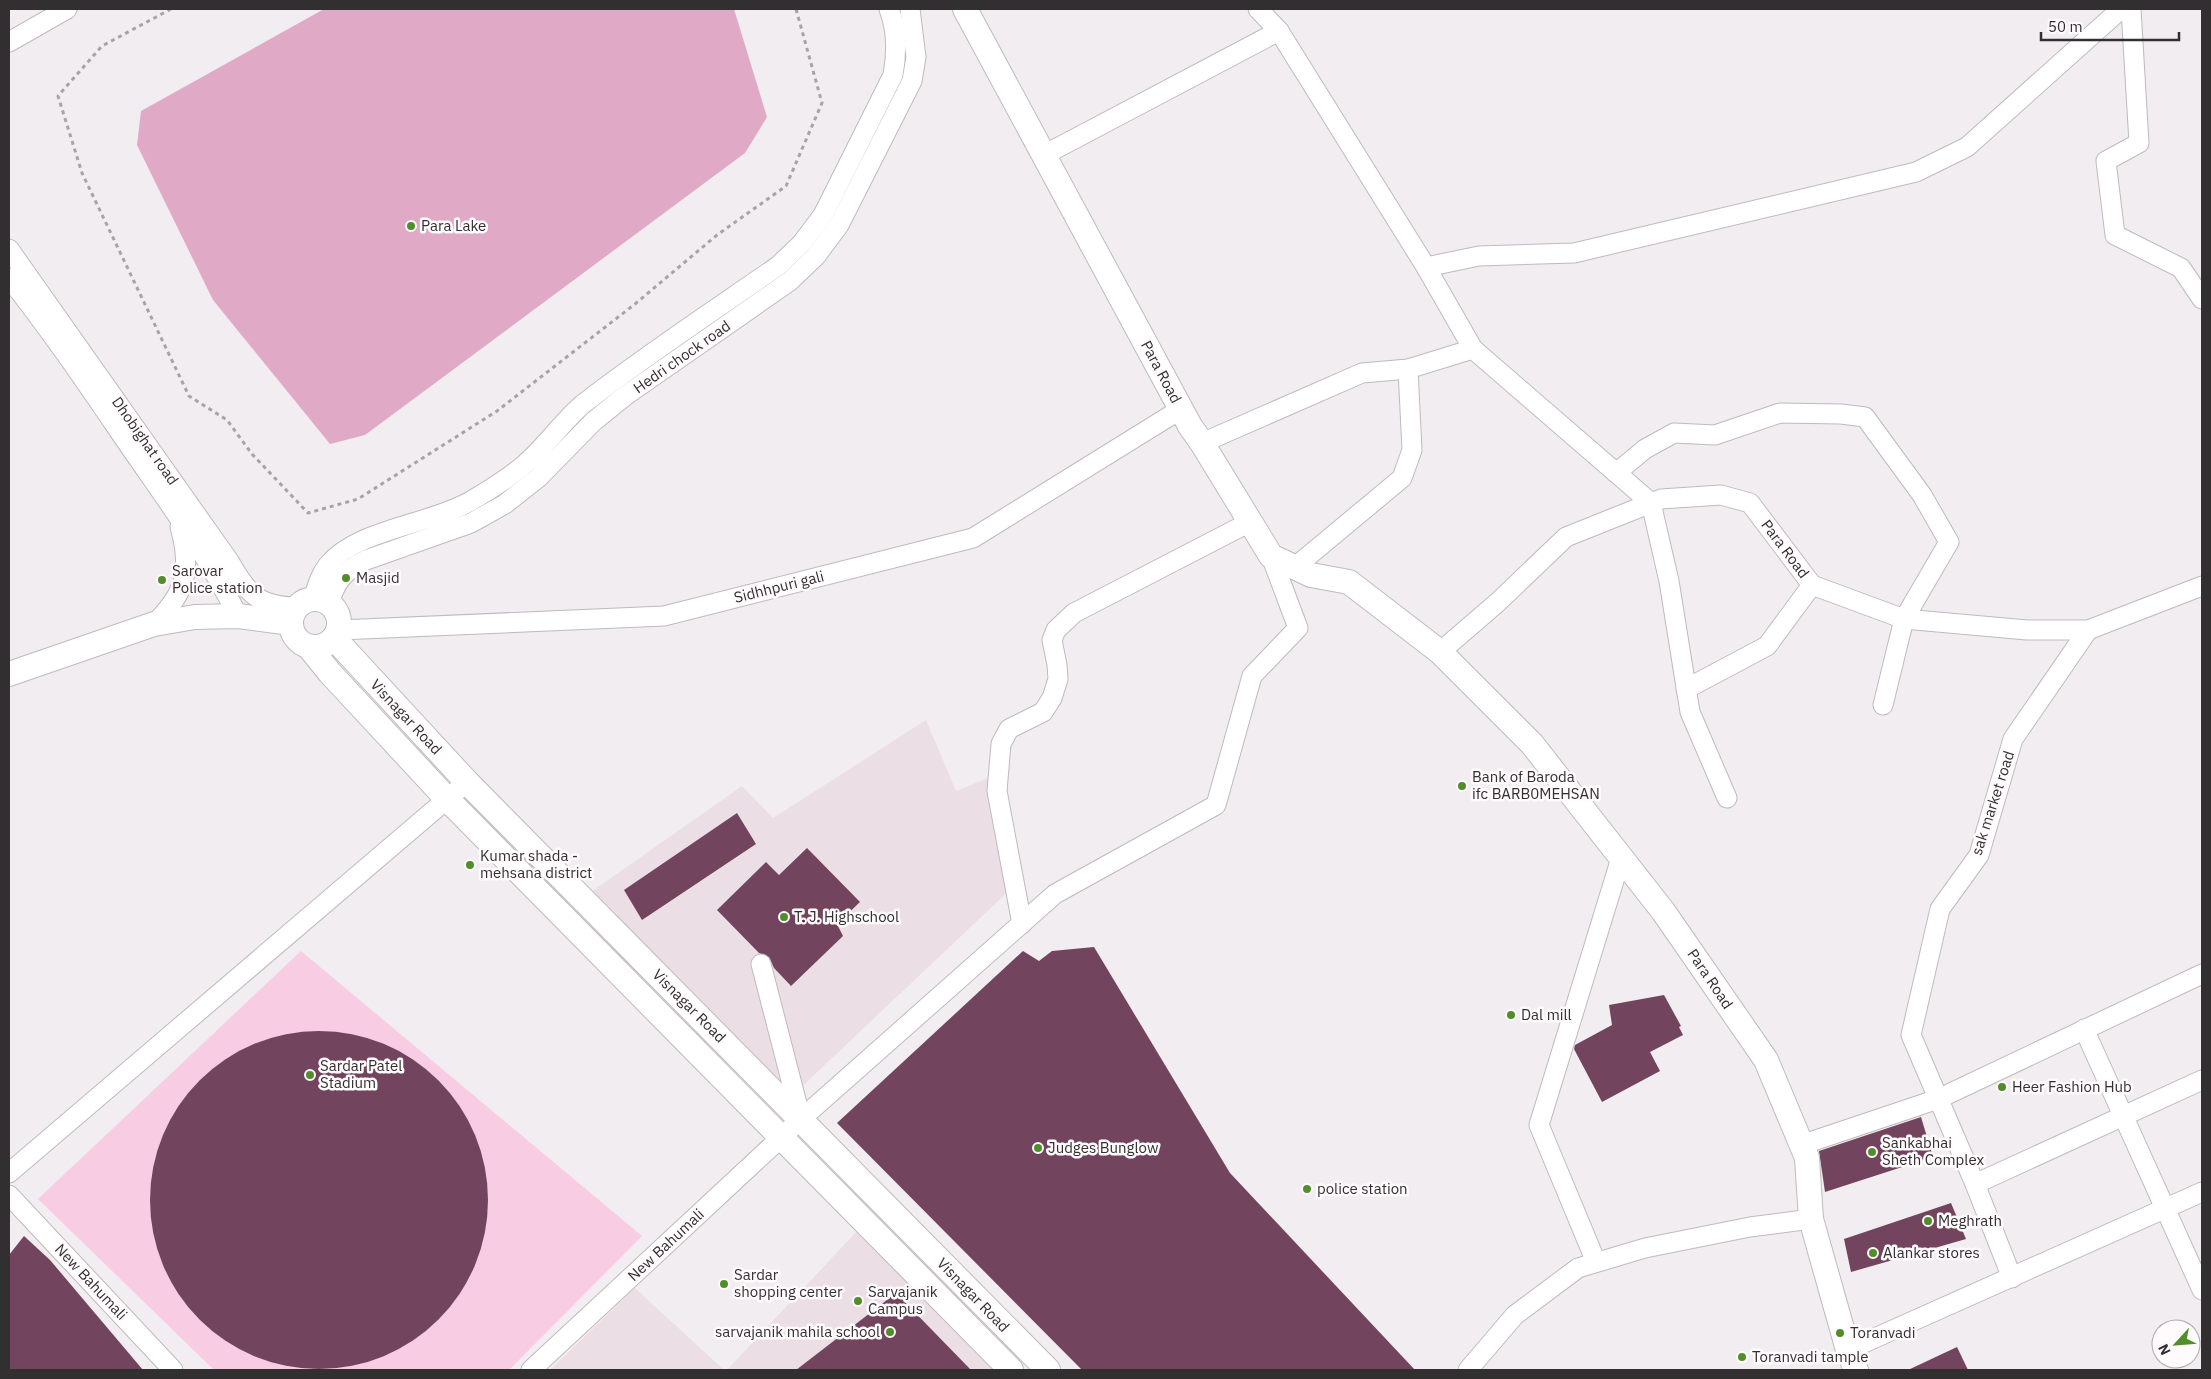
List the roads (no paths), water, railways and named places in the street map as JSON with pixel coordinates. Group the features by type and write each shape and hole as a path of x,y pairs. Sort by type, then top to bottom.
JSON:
{"main road":[{"name":"Para Road","path":"965,9 1190,426 1271,556 1311,575 1349,582 1440,652 1532,744 1663,911 1766,1060 1807,1158 1811,1219 1850,1364"},
{"path":"9,674 154,624 195,617 238,616 308,608 338,616 336,634 328,644 319,648 309,647 300,642 293,634 308,608"},
{"name":"Visnagar Road","path":"336,634 467,782 1048,1370"},
{"name":"Visnagar Road","path":"309,647 330,673 447,799 1011,1370"}],"street":[{"path":"9,42 67,9"},
{"name":"Hedri chock road","path":"308,608 318,582 328,565 343,551 360,542 463,505 494,488 526,464 581,406 778,266 802,243 823,215 894,75 897,56 893,18 889,9"},
{"name":"Hedri chock road","path":"308,608 337,583 351,567 471,523 505,504 538,478 594,421 625,396 790,281 816,256 840,225 912,81 916,57 910,9"},
{"path":"1258,9 1279,31 1426,267 1473,349 1651,503 1669,581 1690,712 1726,798"},
{"path":"1426,267 1480,256 1574,253 1916,172 1967,147 2121,9"},
{"path":"2131,9 2139,143 2106,161 2115,235 2181,268 2202,299"},
{"path":"1044,154 1279,31"},
{"name":"Dhobighat road","path":"9,249 223,553 241,582 252,595 268,603 285,607 308,608"},
{"name":"Dhobighat road","path":"9,278 40,317 176,513 224,589 238,616"},
{"path":"1202,443 1362,374 1408,369 1473,349"},
{"path":"1294,568 1402,478 1412,450 1408,369"},
{"name":"Sidhhpuri gali","path":"336,634 664,616 973,538 1181,409"},
{"path":"1616,473 1645,449 1674,433 1715,435 1780,413 1841,414 1864,417 1922,495 1949,542 1904,619 1883,705"},
{"name":"Para Road","path":"1440,652 1498,602 1566,537 1661,499 1721,495 1750,503 1812,585 1904,619 2027,630 2088,630 2202,586"},
{"path":"154,624 169,609 180,593 186,573 183,538 176,513"},
{"path":"1022,924 997,791 1001,744 1009,729 1043,712 1052,698 1058,679 1052,640 1056,630 1074,613 1250,522"},
{"name":"New Bahumali","path":"531,1370 801,1119 1055,894 1216,805 1252,676 1298,628 1271,556"},
{"path":"1686,689 1767,646 1812,585"},
{"name":"sak market road","path":"2012,1278 1975,1184 1911,1035 1940,909 1979,855 2013,739 2088,630"},
{"path":"9,1173 467,782"},
{"path":"1596,1262 1539,1125 1621,858"},
{"path":"761,964 801,1119"},
{"path":"1801,1145 1938,1098 2202,974"},
{"path":"2084,1029 2202,1290"},
{"path":"1975,1184 2125,1117 2202,1080"},
{"path":"1850,1364 2012,1278 2202,1192"},
{"name":"New Bahumali","path":"9,1195 173,1370"},
{"path":"1468,1370 1515,1315 1578,1268 1645,1248 1750,1227 1811,1219"}],"place":[{"name":"Para Lake","path":"411,226"},
{"name":"Masjid","path":"346,578"},
{"name":"Sarovar Police station","path":"162,580"},
{"name":"Bank of Baroda ifc BARB0MEHSAN","path":"1462,786"},
{"name":"Kumar shada - mehsana district","path":"470,865"},
{"name":"T. J. Highschool","path":"784,917"},
{"name":"Dal mill","path":"1511,1015"},
{"name":"Sardar Patel Stadium","path":"310,1075"},
{"name":"Heer Fashion Hub","path":"2002,1087"},
{"name":"Judges Bunglow","path":"1038,1148"},
{"name":"Sankabhai Sheth Complex","path":"1872,1152"},
{"name":"police station","path":"1307,1189"},
{"name":"Meghrath","path":"1928,1221"},
{"name":"Alankar stores","path":"1873,1253"},
{"name":"Sardar shopping center","path":"724,1284"},
{"name":"Sarvajanik Campus","path":"858,1301"},
{"name":"sarvajanik mahila school","path":"890,1332"},
{"name":"Toranvadi","path":"1840,1333"},
{"name":"Toranvadi tample","path":"1742,1357"}]}
